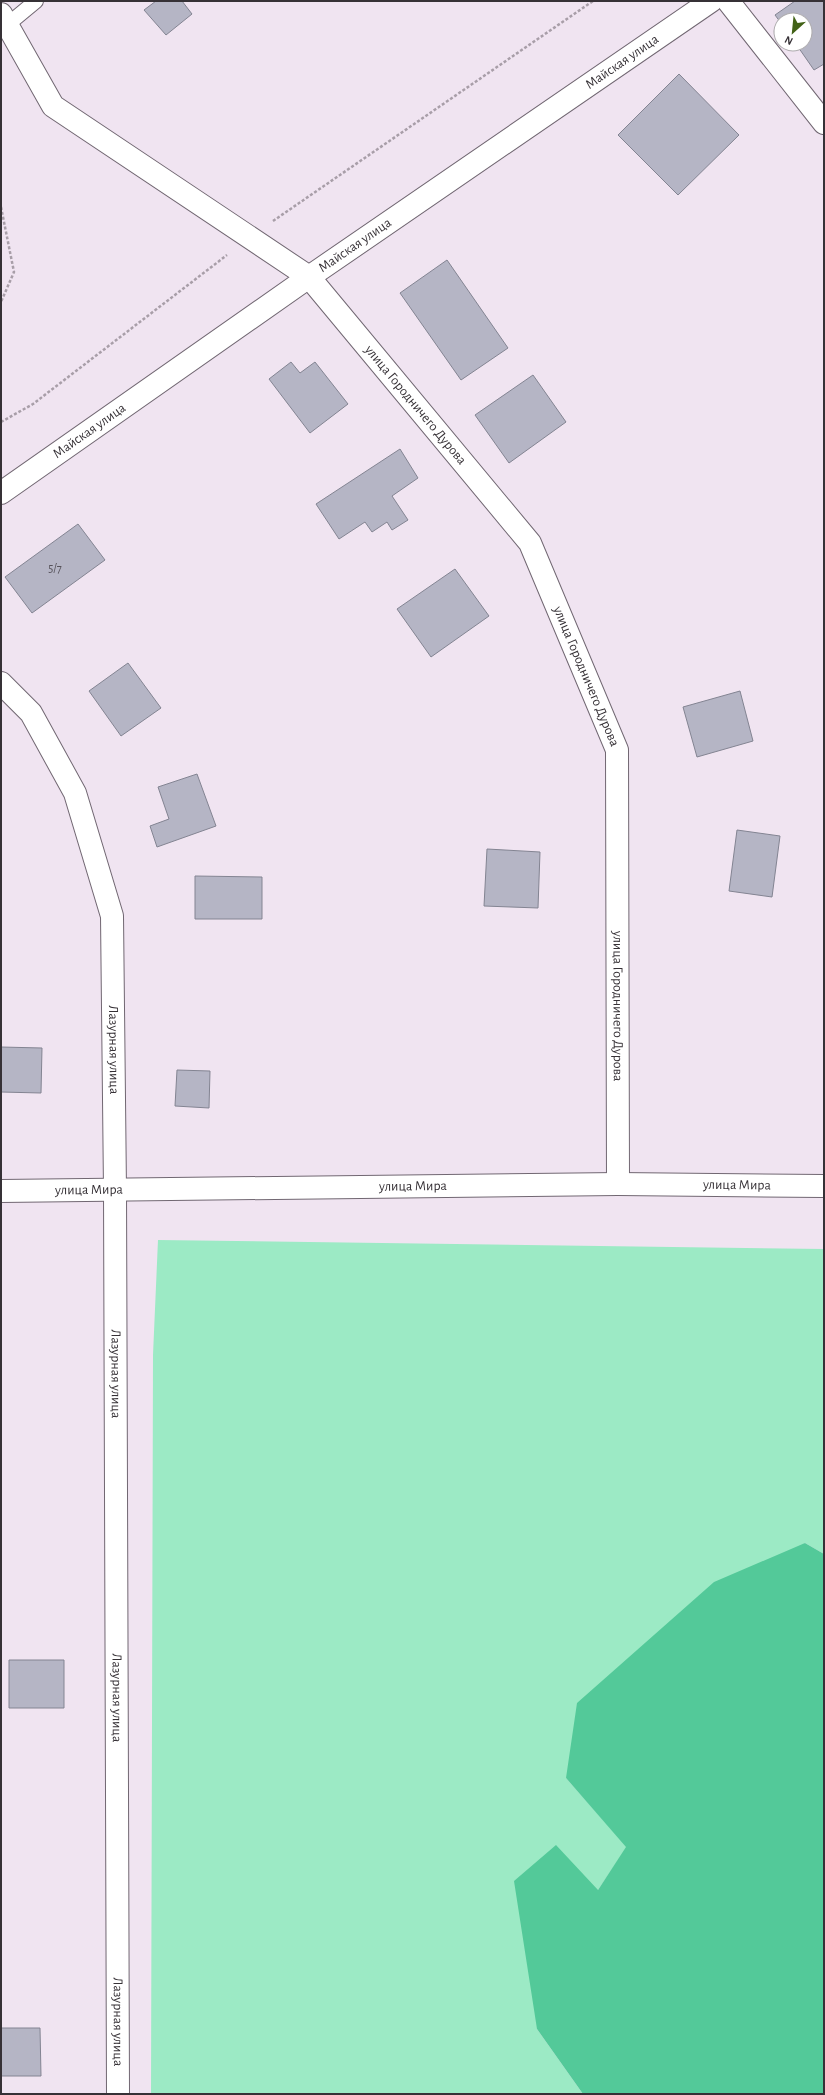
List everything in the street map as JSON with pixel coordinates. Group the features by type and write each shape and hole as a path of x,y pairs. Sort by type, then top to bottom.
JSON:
{"street":[{"name":"Майская улица","path":"1,493 309,277 711,1"},
{"path":"728,1 824,123"},
{"name":"улица Городничего Дурова","path":"3,23 54,106 309,277 530,543 617,750 618,1184"},
{"name":"Лазурная улица","path":"1,683 31,713 75,793 112,916 115,1190 118,2094"},
{"name":"улица Мира","path":"1,1191 618,1184 824,1186"}],"lane":[{"path":"3,23 36,1"}],"path":[{"path":"1,422 33,404 249,238 593,1"},
{"path":"1,207 14,272 1,302"}],"green space":[{"path":"158,1240 824,1249 824,1554 805,1543 566,1778 627,1847 598,1890 537,2029 583,2094 151,2094 153,1355"},
{"path":"805,1543 824,1554 824,2094 583,2094 537,2029 514,1881 556,1845 598,1890 626,1847 566,1778 577,1703 714,1582"}],"building":[{"path":"156,1 182,1 192,14 166,35 144,10"},
{"path":"795,1 824,1 824,64 814,70 802,52 813,52 813,12 779,12"},
{"path":"679,74 739,135 678,195 618,135"},
{"path":"447,260 508,348 461,380 400,293"},
{"path":"291,362 300,373 315,362 348,404 310,433 269,379"},
{"path":"533,375 566,422 509,463 475,415"},
{"path":"400,449 418,478 392,496 408,520 392,530 387,522 372,532 365,522 339,539 316,504"},
{"path":"78,524 105,560 32,613 5,577"},
{"path":"455,569 489,616 431,657 397,609"},
{"path":"128,663 161,708 121,736 89,691"},
{"path":"740,691 753,741 697,757 683,707"},
{"path":"197,774 216,826 157,847 150,826 169,819 158,787"},
{"path":"737,830 780,836 772,897 729,891"},
{"path":"487,849 540,852 538,908 484,906"},
{"path":"195,876 262,877 262,919 195,919"},
{"path":"1,1047 42,1048 41,1093 1,1092"},
{"path":"177,1070 210,1071 209,1108 175,1106"},
{"path":"9,1660 64,1660 64,1708 9,1708"},
{"path":"1,2028 40,2028 41,2076 1,2076"}]}
